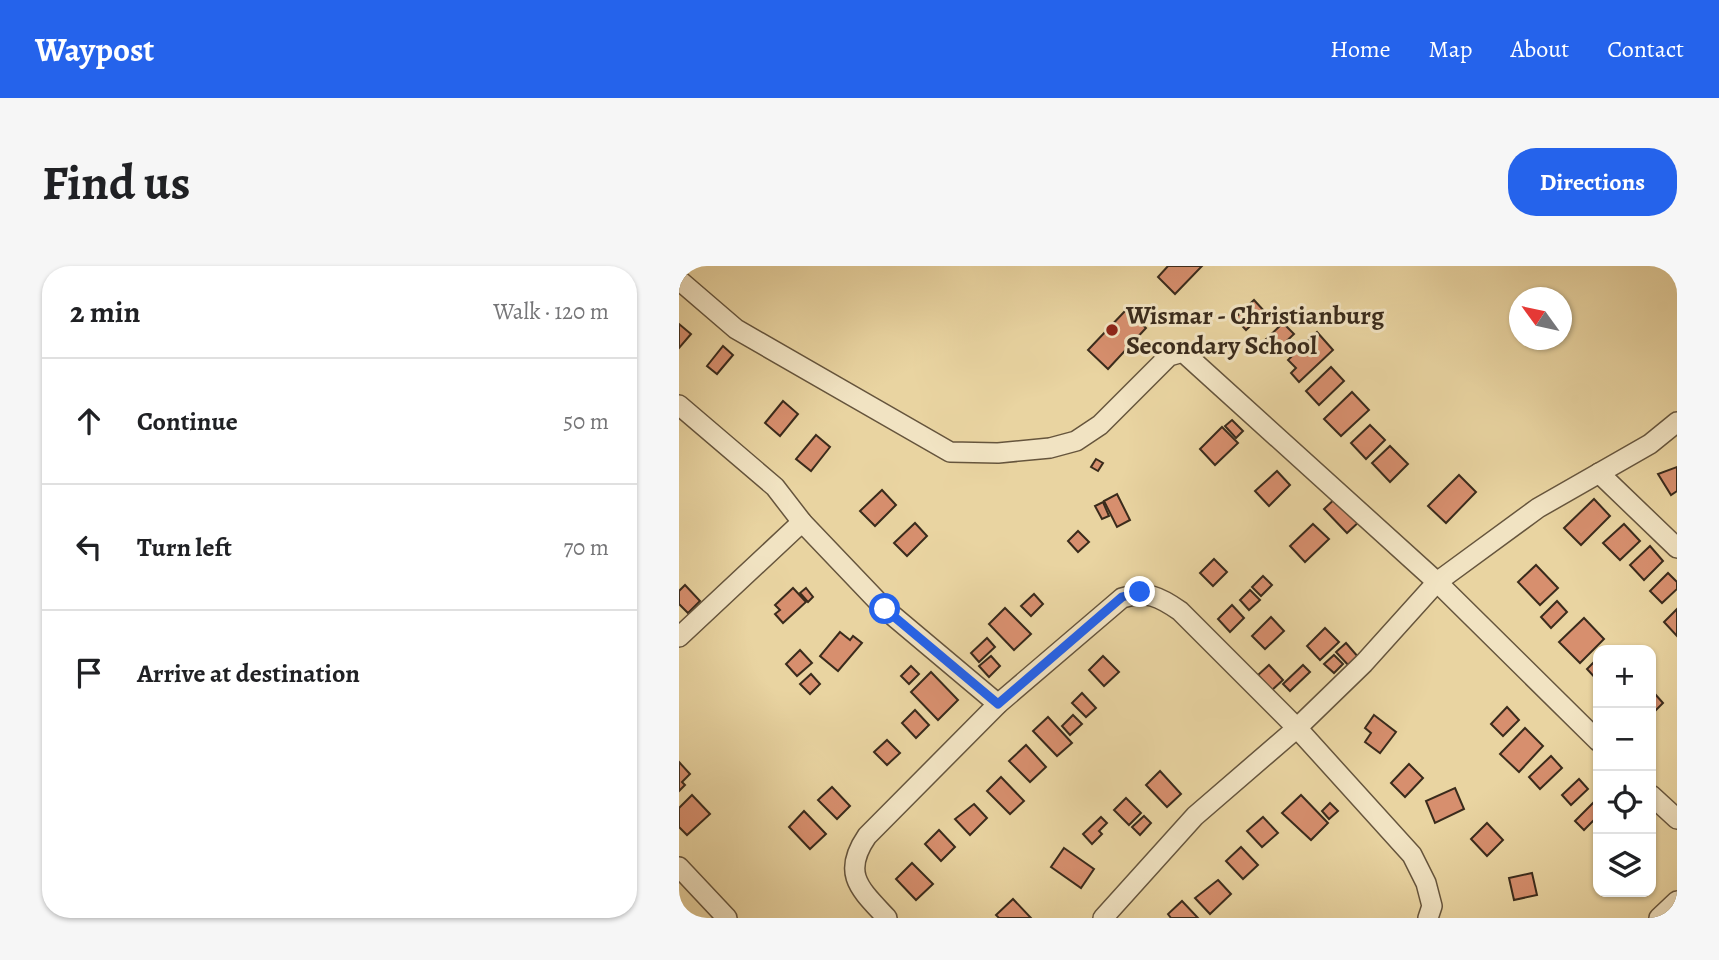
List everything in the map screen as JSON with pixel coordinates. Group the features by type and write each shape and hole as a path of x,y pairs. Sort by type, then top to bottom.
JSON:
{"street":[{"path":"679,280 736,329 950,452 998,453 1050,448 1076,441 1100,425 1169,356 1183,352 1437,582 1593,736"},
{"path":"679,405 775,487 802,522 885,609 998,704"},
{"path":"1103,918 1195,816 1297,728 1364,663 1437,582 1538,508 1650,444 1677,422"},
{"path":"1599,473 1677,548"},
{"path":"679,637 802,522"},
{"path":"887,918 861,890 854,874 856,853 867,836 998,704 1122,597 1140,592 1161,598 1180,611 1297,728 1412,855 1426,883 1432,906 1428,918"},
{"path":"1656,799 1677,819"},
{"path":"679,867 727,918"},
{"path":"1659,918 1677,901"}],"building":[{"path":"1168,266 1202,266 1175,294 1158,277"},
{"path":"1254,300 1265,312 1246,330 1235,318"},
{"path":"1126,310 1146,328 1108,369 1088,350"},
{"path":"1283,323 1294,334 1274,353 1264,341"},
{"path":"679,324 691,334 679,348"},
{"path":"1317,332 1333,350 1299,382 1291,373 1296,368 1288,360"},
{"path":"723,346 733,355 717,374 707,366"},
{"path":"1331,367 1344,381 1319,405 1306,391"},
{"path":"1352,392 1369,410 1341,436 1324,419"},
{"path":"783,401 798,414 780,436 765,423"},
{"path":"1232,420 1243,431 1236,438 1225,426"},
{"path":"1370,425 1385,440 1366,459 1351,443"},
{"path":"1222,427 1238,443 1215,465 1200,449"},
{"path":"816,435 830,447 811,471 796,459"},
{"path":"1390,446 1408,464 1390,482 1372,463"},
{"path":"1096,459 1103,463 1098,471 1091,467"},
{"path":"1677,467 1677,491 1671,495 1658,474"},
{"path":"1277,471 1290,485 1269,506 1255,491"},
{"path":"1459,475 1476,492 1446,523 1428,506"},
{"path":"882,490 896,505 875,526 860,511"},
{"path":"1117,494 1130,520 1117,527 1104,501"},
{"path":"1339,495 1362,519 1347,533 1324,509"},
{"path":"1594,499 1610,516 1581,545 1564,528"},
{"path":"1103,502 1109,516 1102,519 1095,506"},
{"path":"915,523 927,536 907,556 894,543"},
{"path":"1313,524 1329,539 1305,562 1290,546"},
{"path":"1624,524 1640,541 1620,560 1603,543"},
{"path":"1078,531 1089,542 1078,552 1068,541"},
{"path":"1650,546 1663,561 1644,580 1630,565"},
{"path":"1214,559 1227,572 1213,586 1200,573"},
{"path":"1536,565 1558,588 1540,605 1518,582"},
{"path":"1668,573 1677,582 1677,589 1662,603 1650,591"},
{"path":"1263,576 1272,585 1261,596 1252,587"},
{"path":"685,585 700,601 688,613 679,604 679,591"},
{"path":"793,588 806,602 783,623 775,614 780,610 775,605"},
{"path":"806,588 813,597 808,602 800,593"},
{"path":"1250,590 1260,600 1249,610 1240,600"},
{"path":"1034,594 1043,604 1031,616 1021,606"},
{"path":"1557,601 1567,612 1551,628 1541,617"},
{"path":"1232,605 1244,618 1230,632 1218,619"},
{"path":"1005,608 1031,634 1014,650 989,624"},
{"path":"1677,609 1677,636 1664,622"},
{"path":"1271,617 1284,631 1265,649 1252,636"},
{"path":"1584,618 1604,639 1598,645 1593,645 1593,650 1580,663 1559,642"},
{"path":"1325,628 1339,642 1320,660 1307,646"},
{"path":"840,632 850,640 853,636 862,643 838,671 820,656"},
{"path":"987,638 995,647 979,662 971,653"},
{"path":"1346,643 1359,658 1350,667 1336,652"},
{"path":"800,650 812,663 797,676 786,664"},
{"path":"1334,655 1343,664 1334,673 1324,664"},
{"path":"991,656 1000,666 989,677 979,666"},
{"path":"1103,656 1119,672 1104,686 1089,670"},
{"path":"1593,663 1593,676 1587,669"},
{"path":"1269,665 1283,680 1272,690 1258,675"},
{"path":"1303,665 1310,672 1290,691 1283,684"},
{"path":"911,666 919,674 909,684 901,676"},
{"path":"931,672 958,700 938,720 911,692"},
{"path":"811,674 820,684 810,694 800,684"},
{"path":"1082,693 1096,708 1086,717 1072,703"},
{"path":"1656,695 1663,703 1656,710"},
{"path":"1507,707 1519,720 1503,736 1491,724"},
{"path":"915,710 929,725 916,738 902,723"},
{"path":"1073,715 1082,724 1070,735 1062,726"},
{"path":"1374,715 1396,732 1380,753 1365,742 1371,733 1365,728"},
{"path":"1048,717 1072,743 1057,756 1033,731"},
{"path":"1525,728 1543,746 1519,772 1500,754"},
{"path":"887,740 900,753 887,765 874,752"},
{"path":"1026,745 1046,767 1030,782 1009,761"},
{"path":"1551,756 1562,768 1540,789 1529,777"},
{"path":"679,762 690,774 682,782 685,785 679,791"},
{"path":"1409,764 1423,778 1405,797 1391,783"},
{"path":"1160,771 1181,794 1167,807 1146,785"},
{"path":"1001,777 1024,801 1010,814 987,791"},
{"path":"1579,779 1588,789 1571,805 1562,795"},
{"path":"832,787 850,806 837,819 818,800"},
{"path":"1455,788 1464,809 1435,823 1426,801"},
{"path":"692,795 710,814 687,835 679,827 679,808"},
{"path":"1301,795 1328,823 1311,840 1282,813"},
{"path":"1126,798 1141,813 1129,825 1114,810"},
{"path":"1330,803 1338,811 1329,819 1322,811"},
{"path":"1593,803 1593,821 1584,830 1575,821"},
{"path":"974,804 987,818 970,835 955,819"},
{"path":"804,811 826,834 810,849 789,827"},
{"path":"1144,816 1151,823 1140,835 1132,827"},
{"path":"1101,817 1107,823 1099,831 1102,834 1092,844 1083,834"},
{"path":"1263,817 1278,833 1262,847 1247,831"},
{"path":"1487,823 1503,840 1487,856 1471,839"},
{"path":"939,830 955,847 941,861 925,844"},
{"path":"1241,847 1258,865 1243,879 1226,861"},
{"path":"1064,848 1094,869 1081,888 1051,867"},
{"path":"912,863 933,884 916,900 896,879"},
{"path":"1532,873 1537,895 1514,900 1509,878"},
{"path":"1218,880 1231,894 1210,914 1195,898"},
{"path":"1013,899 1031,918 999,918 996,915"},
{"path":"1182,901 1198,918 1171,918 1168,914"}],"place":[{"name":"Wismar - Christianburg Secondary School","path":"1112,330"}],"route":[{"path":"885,609 998,704 1122,597 1140,592"}]}
